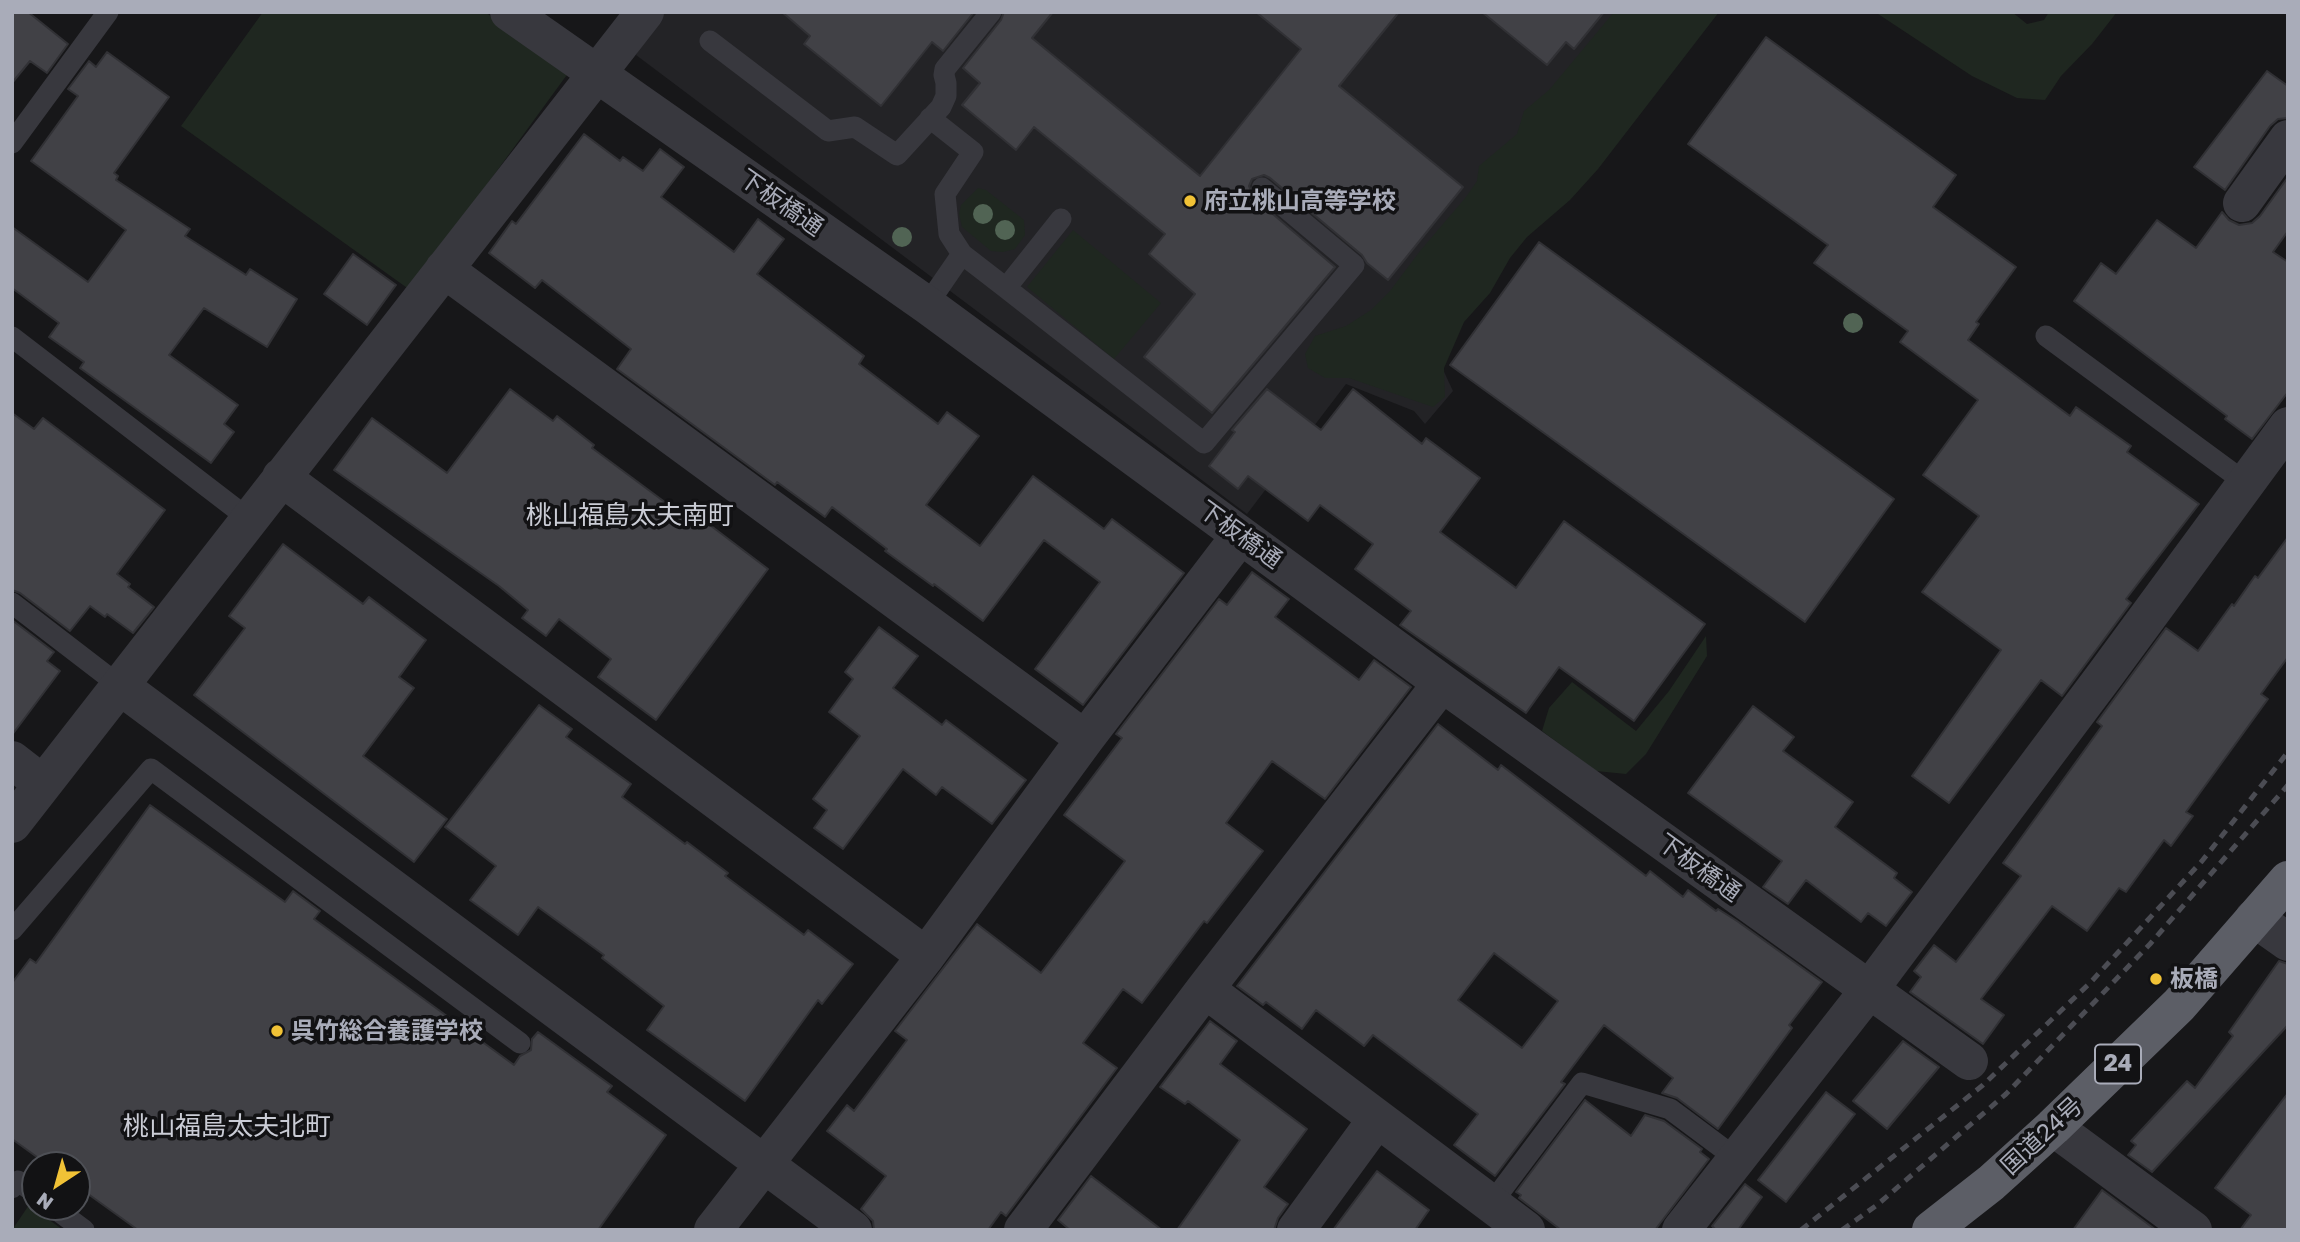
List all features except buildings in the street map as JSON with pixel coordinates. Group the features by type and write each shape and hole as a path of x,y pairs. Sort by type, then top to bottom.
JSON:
{"highway":[{"name":"国道24号","path":"1931,1230 1991,1183 2053,1127 2179,1005 2288,880"}],"street":[{"name":"下板橋通","path":"509,12 927,305 1442,683 1969,1060"},
{"path":"12,824 645,12"},
{"path":"2242,203 2288,139"},
{"path":"444,269 1085,739"},
{"path":"1681,1230 1868,990 2288,426"},
{"path":"281,477 926,956"},
{"path":"713,1230 926,956 1085,739 1240,536"},
{"path":"1023,1230 1442,683"},
{"path":"120,686 853,1230"},
{"path":"12,760 43,784"},
{"path":"2255,918 2288,942"},
{"path":"1205,989 1526,1230"},
{"path":"1296,1230 1377,1119"},
{"path":"2053,1127 2193,1230"}],"lane":[{"path":"12,142 108,12"},
{"path":"710,41 828,131 855,127 897,155 941,107 946,96 945,69 991,12"},
{"path":"930,118 973,152 945,194 949,234 962,254 1204,443 1354,265 1262,188"},
{"path":"1006,288 1061,219"},
{"path":"927,305 962,254"},
{"path":"2046,336 2246,483"},
{"path":"12,337 249,519"},
{"path":"12,603 120,686"},
{"path":"12,930 151,769 520,1043"},
{"path":"1491,1204 1582,1083 1670,1109 1737,1158"}],"shaded area":[{"path":"263,12 485,12 569,72 410,290 181,126"},
{"name":"府立桃山高等学校","path":"661,12 1705,12 1432,346 1453,391 1425,424 1414,411 1346,384 1247,514 636,55 652,23"},
{"path":"1614,12 1719,12 1598,169 1570,200 1527,237 1510,258 1490,293 1464,322 1444,368 1445,397 1433,407 1349,378 1325,378 1308,368 1305,354 1315,336 1346,326 1371,310 1390,291 1466,197 1477,181 1479,166 1517,134 1524,111 1549,90"},
{"path":"1875,12 2012,12 2027,24 2044,20 2049,12 2117,12 2092,44 2061,76 2045,100 2017,98 1972,76"},
{"path":"978,188 986,190 1024,220 1025,235 1015,249 991,251 962,227 959,214 961,205"},
{"path":"1073,230 1161,303 1114,359 1027,287"},
{"path":"1706,636 1707,656 1646,754 1626,774 1596,771 1542,731 1549,708 1572,682 1636,731 1669,691"},
{"path":"21,1217 21,1221 51,1221 63,1230 12,1230"}],"railway":[{"path":"1801,1230 1983,1085 2090,983 2202,861 2288,752"},
{"path":"1842,1230 1877,1205 2006,1094 2150,944 2288,785"}],"place":[{"name":"府立桃山高等学校","path":"1190,201"},
{"name":"板橋","path":"2156,979"},
{"name":"呉竹総合養護学校","path":"277,1031"}],"district":[{"name":"桃山福島太夫南町","path":"630,516"},
{"name":"桃山福島太夫北町","path":"227,1127"}]}
